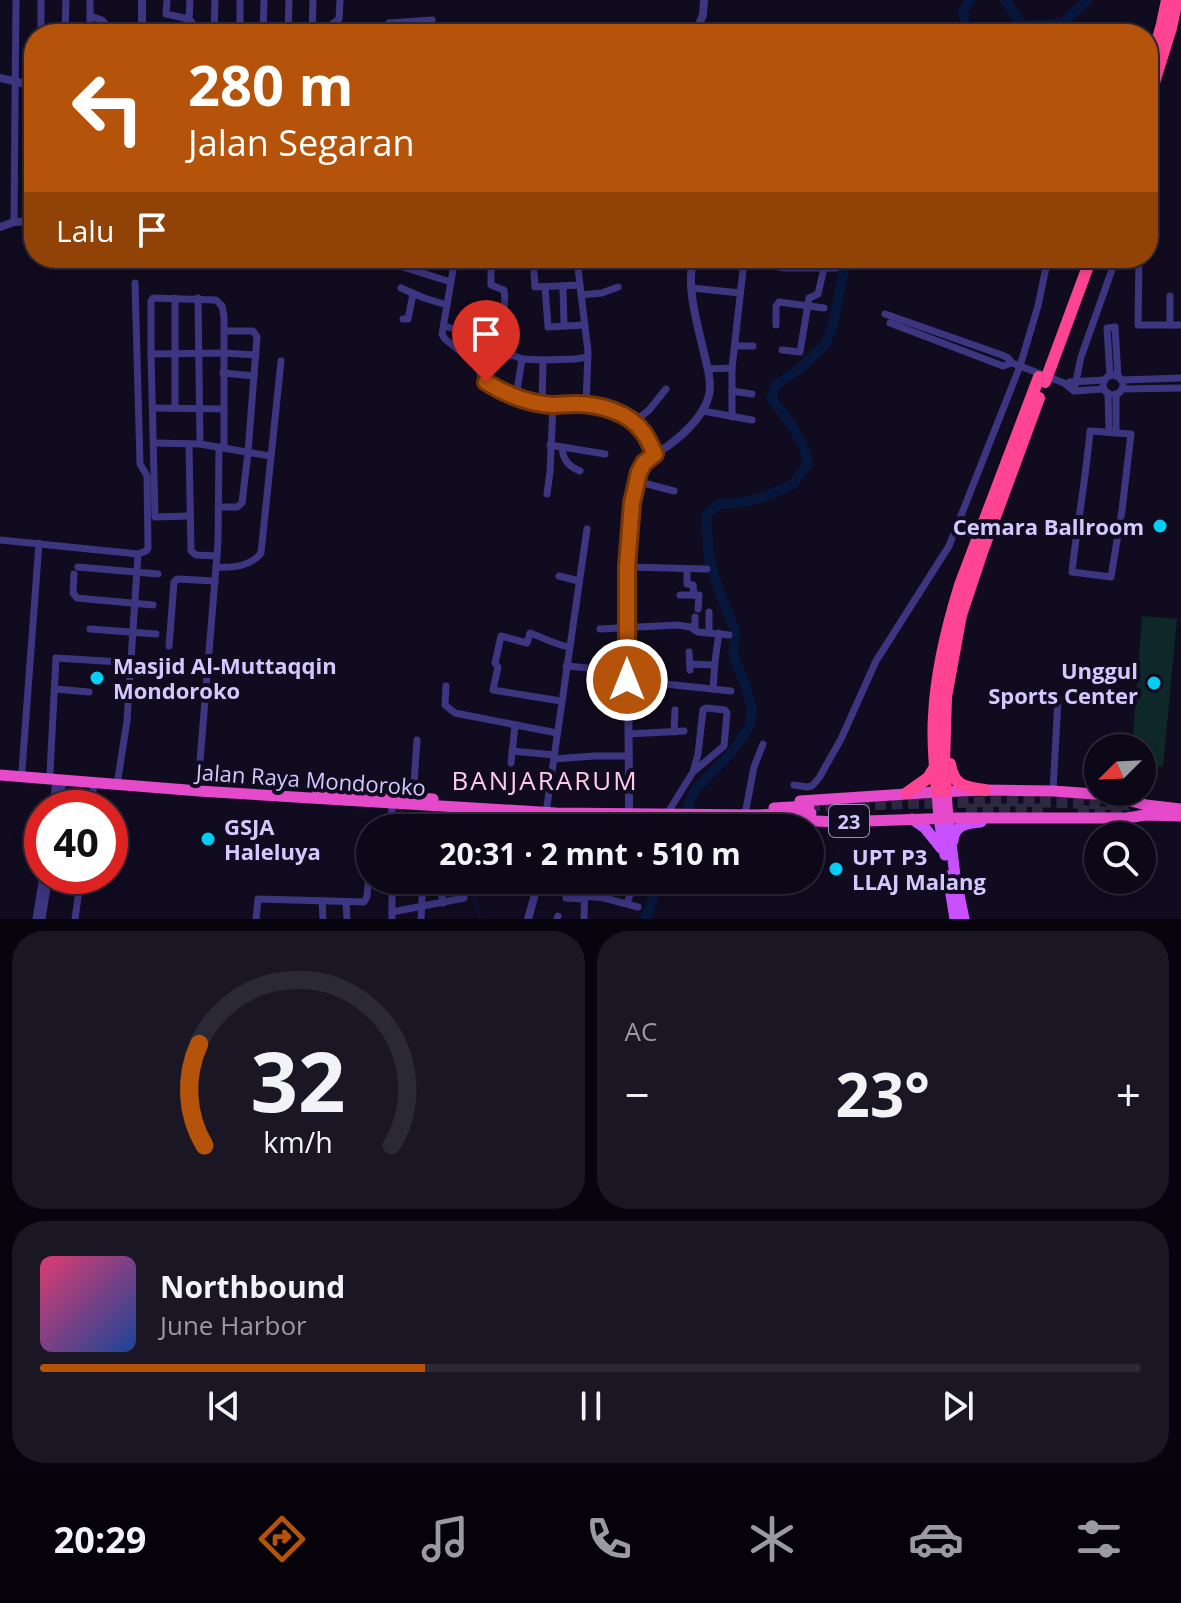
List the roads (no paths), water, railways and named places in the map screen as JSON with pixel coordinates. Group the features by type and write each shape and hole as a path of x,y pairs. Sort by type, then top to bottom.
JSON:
{"highway":[{"path":"1158,40 1167,0"},
{"path":"1158,70 1177,0"},
{"path":"1048,364 1079,268"},
{"path":"942,792 935,767 934,716 940,663 952,613 965,573 1087,268"},
{"path":"1042,380 969,591 955,645 946,697 942,792 944,818 1127,818 1146,810 1181,816"},
{"path":"969,591 950,699 950,767 956,781 985,790"},
{"name":"Jalan Raya Mondoroko","path":"0,767 94,783 118,781 198,785 339,797"},
{"path":"907,793 928,778 935,767"},
{"name":"Jalan Raya Mondoroko","path":"0,775 339,797 413,798 552,810 810,810"},
{"name":"Jalan Raya Mondoroko","path":"699,812 774,811 790,802 821,798 985,790 1109,795 1133,800 1146,810"},
{"name":"Jalan Raya Mondoroko","path":"375,799 392,804 675,811"},
{"path":"1129,809 1181,809"},
{"name":"23","path":"774,811 787,819 844,822 944,818"}],"main road":[{"path":"944,818 955,919"},
{"path":"964,919 949,855 954,833 965,824 1026,818"},
{"path":"912,819 931,833 949,855"}],"street":[{"path":"14,222 16,0"},
{"path":"41,0 41,24"},
{"path":"65,24 66,0"},
{"path":"90,0 90,24"},
{"path":"142,0 142,24"},
{"path":"167,0 166,14 189,19 193,24"},
{"path":"189,19 190,0"},
{"path":"214,24 215,0"},
{"path":"240,0 240,24"},
{"path":"263,24 264,0"},
{"path":"288,24 289,0"},
{"path":"313,0 314,24"},
{"path":"331,24 338,20 340,0"},
{"path":"90,16 105,24"},
{"path":"389,23 432,20 432,24"},
{"path":"0,78 24,83"},
{"path":"0,227 24,222"},
{"path":"406,268 451,282"},
{"path":"453,268 443,337 477,365 483,381 516,397 553,405 586,405 620,414 634,422 644,433 655,454"},
{"path":"477,365 491,353 505,295 504,290 491,285 491,268"},
{"path":"578,268 588,357 586,405"},
{"path":"629,808 627,567 630,516 641,467 683,433 703,411 709,396 708,369 692,288 692,268"},
{"path":"732,417 732,368 743,268"},
{"path":"782,350 800,352 807,305 811,296 818,294 824,268 836,268"},
{"path":"794,785 812,786 819,778 841,739 876,661 949,546 1038,306 1046,268"},
{"path":"1074,391 1113,268"},
{"path":"1139,268 1138,325 1181,325"},
{"path":"534,273 534,287 579,285"},
{"path":"135,283 140,464 147,476 151,517"},
{"path":"545,287 547,326 585,325"},
{"path":"581,295 602,293 618,287"},
{"path":"401,288 447,305"},
{"path":"563,288 564,326"},
{"path":"692,288 740,293"},
{"path":"403,319 408,319 413,294"},
{"path":"1170,296 1170,325"},
{"path":"0,540 138,554 148,548 154,443 152,300 155,297 217,300 224,312 224,409 217,556 198,785"},
{"path":"175,298 175,408"},
{"path":"198,298 200,444"},
{"path":"776,325 776,306 779,302 824,308"},
{"path":"885,314 1003,366 1016,365 1064,383 1074,391 1181,378"},
{"path":"890,323 948,340"},
{"path":"1093,323 1107,328 1113,385 1112,432"},
{"path":"444,326 496,338"},
{"path":"219,507 242,504 257,337 253,331 225,331"},
{"path":"735,346 753,346"},
{"path":"491,353 543,360 588,357"},
{"path":"151,354 256,355"},
{"path":"516,397 522,359"},
{"path":"542,403 543,360"},
{"path":"216,567 235,566 259,556 281,361"},
{"path":"708,369 732,368"},
{"path":"223,373 254,376"},
{"path":"1064,383 1075,381 1181,388"},
{"path":"634,422 649,410 666,389"},
{"path":"732,391 752,394"},
{"path":"547,494 553,405"},
{"path":"153,408 224,409"},
{"path":"703,411 752,420"},
{"path":"1090,431 1112,432 1131,434 1111,577 1072,572 1090,431"},
{"path":"154,443 200,444 270,456"},
{"path":"189,444 190,548 196,555 217,556"},
{"path":"550,445 605,454"},
{"path":"562,447 567,463 580,471"},
{"path":"636,481 674,491"},
{"path":"151,517 190,516"},
{"path":"552,814 554,757 587,529"},
{"path":"22,770 39,543"},
{"path":"118,781 127,721 138,554"},
{"path":"627,567 707,569"},
{"path":"687,569 686,583 693,585 694,595"},
{"path":"153,605 77,598 73,593 76,571 158,574"},
{"path":"559,576 579,581"},
{"path":"169,646 176,580 215,581"},
{"path":"680,595 699,595 695,630"},
{"path":"709,612 709,633"},
{"path":"600,629 678,625 698,632 729,635"},
{"path":"90,629 156,634"},
{"path":"561,701 492,689 498,667 495,663 501,636 527,643 530,633 569,647"},
{"path":"713,689 719,633"},
{"path":"689,652 690,667 714,665"},
{"path":"56,790 56,658 152,664"},
{"path":"566,666 627,668"},
{"path":"627,680 731,691"},
{"path":"446,686 445,705 451,712 557,733"},
{"path":"56,689 89,692"},
{"path":"1053,791 1058,699"},
{"path":"674,732 675,710"},
{"path":"675,811 698,754 703,710 726,710 722,749 693,772"},
{"path":"511,763 515,725"},
{"path":"629,734 684,731"},
{"path":"413,798 417,740"},
{"path":"746,809 754,767 763,744"},
{"path":"512,751 554,757 629,756"},
{"path":"698,754 711,756"},
{"path":"93,790 94,783"},
{"path":"392,804 392,814"},
{"path":"40,915 43,894"},
{"path":"75,919 78,894"},
{"path":"256,919 258,899 361,903 366,900 367,894"},
{"path":"392,894 392,916 464,898"},
{"path":"421,919 422,894"},
{"path":"442,894 443,903"},
{"path":"528,919 535,894"},
{"path":"584,894 584,919"},
{"path":"627,903 630,894"},
{"path":"566,898 604,898 638,907"},
{"path":"322,901 323,919"},
{"path":"346,902 347,919"}],"waterway":[{"path":"965,24 963,11 970,0"},
{"path":"1004,0 1021,24"},
{"path":"1049,24 1063,23 1087,0"},
{"path":"687,814 695,790 732,752 750,725 752,709 733,655 735,630 709,558 706,515 719,504 762,498 793,484 808,464 798,437 771,398 776,385 825,345 833,325 844,268"},
{"path":"473,894 481,919"},
{"path":"645,919 655,894"}],"tunnel":[{"path":"809,806 1016,801 1084,803"},
{"path":"966,809 1045,809"},
{"path":"1078,810 1129,814"}],"place":[{"name":"Cemara Ballroom","path":"1160,526"},
{"name":"Masjid Al-Muttaqqin Mondoroko","path":"97,678"},
{"name":"Unggul Sports Center","path":"1154,683"},
{"name":"GSJA Haleluya","path":"208,839"},
{"name":"UPT P3 LLAJ Malang","path":"836,869"}],"district":[{"name":"BANJARARUM","path":"545,780"}]}
